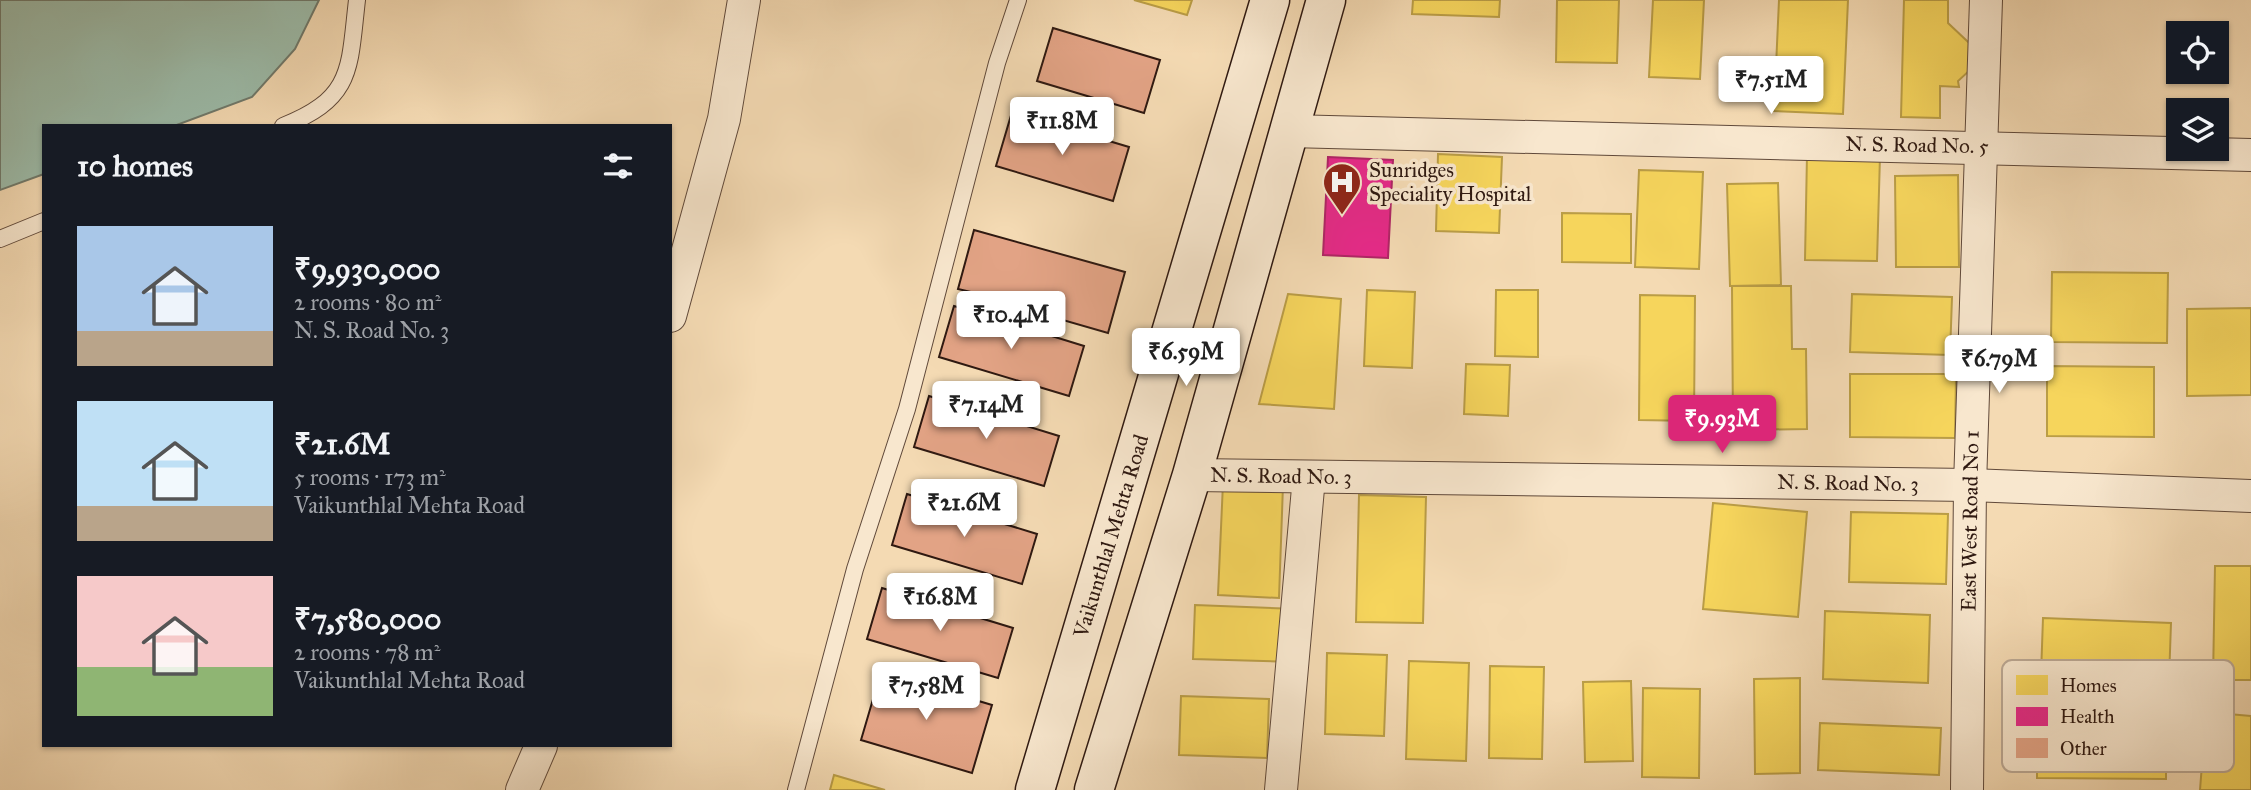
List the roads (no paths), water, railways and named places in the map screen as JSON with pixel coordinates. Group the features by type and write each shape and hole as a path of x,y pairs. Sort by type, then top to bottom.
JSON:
{"main road":[{"name":"Vaikunthlal Mehta Road","path":"1035,790 1270,0"},
{"path":"1094,790 1192,475 1326,0"}],"street":[{"path":"672,309 724,119 744,0"},
{"name":"East West Road No 1","path":"1967,790 1970,485 1986,0"},
{"name":"N. S. Road No. 5","path":"1289,131 1981,146 2251,155"},
{"name":"N. S. Road No. 3","path":"1192,475 1970,485 2251,496"},
{"path":"1281,790 1309,477"},
{"path":"522,790 541,747"}],"lane":[{"path":"288,124 313,114 341,87 351,49 357,0"},
{"path":"796,790 855,569 907,409 997,63 1018,0"},
{"path":"0,239 42,222"}],"place":[{"name":"Sunridges Speciality Hospital","path":"1342,216"}]}
